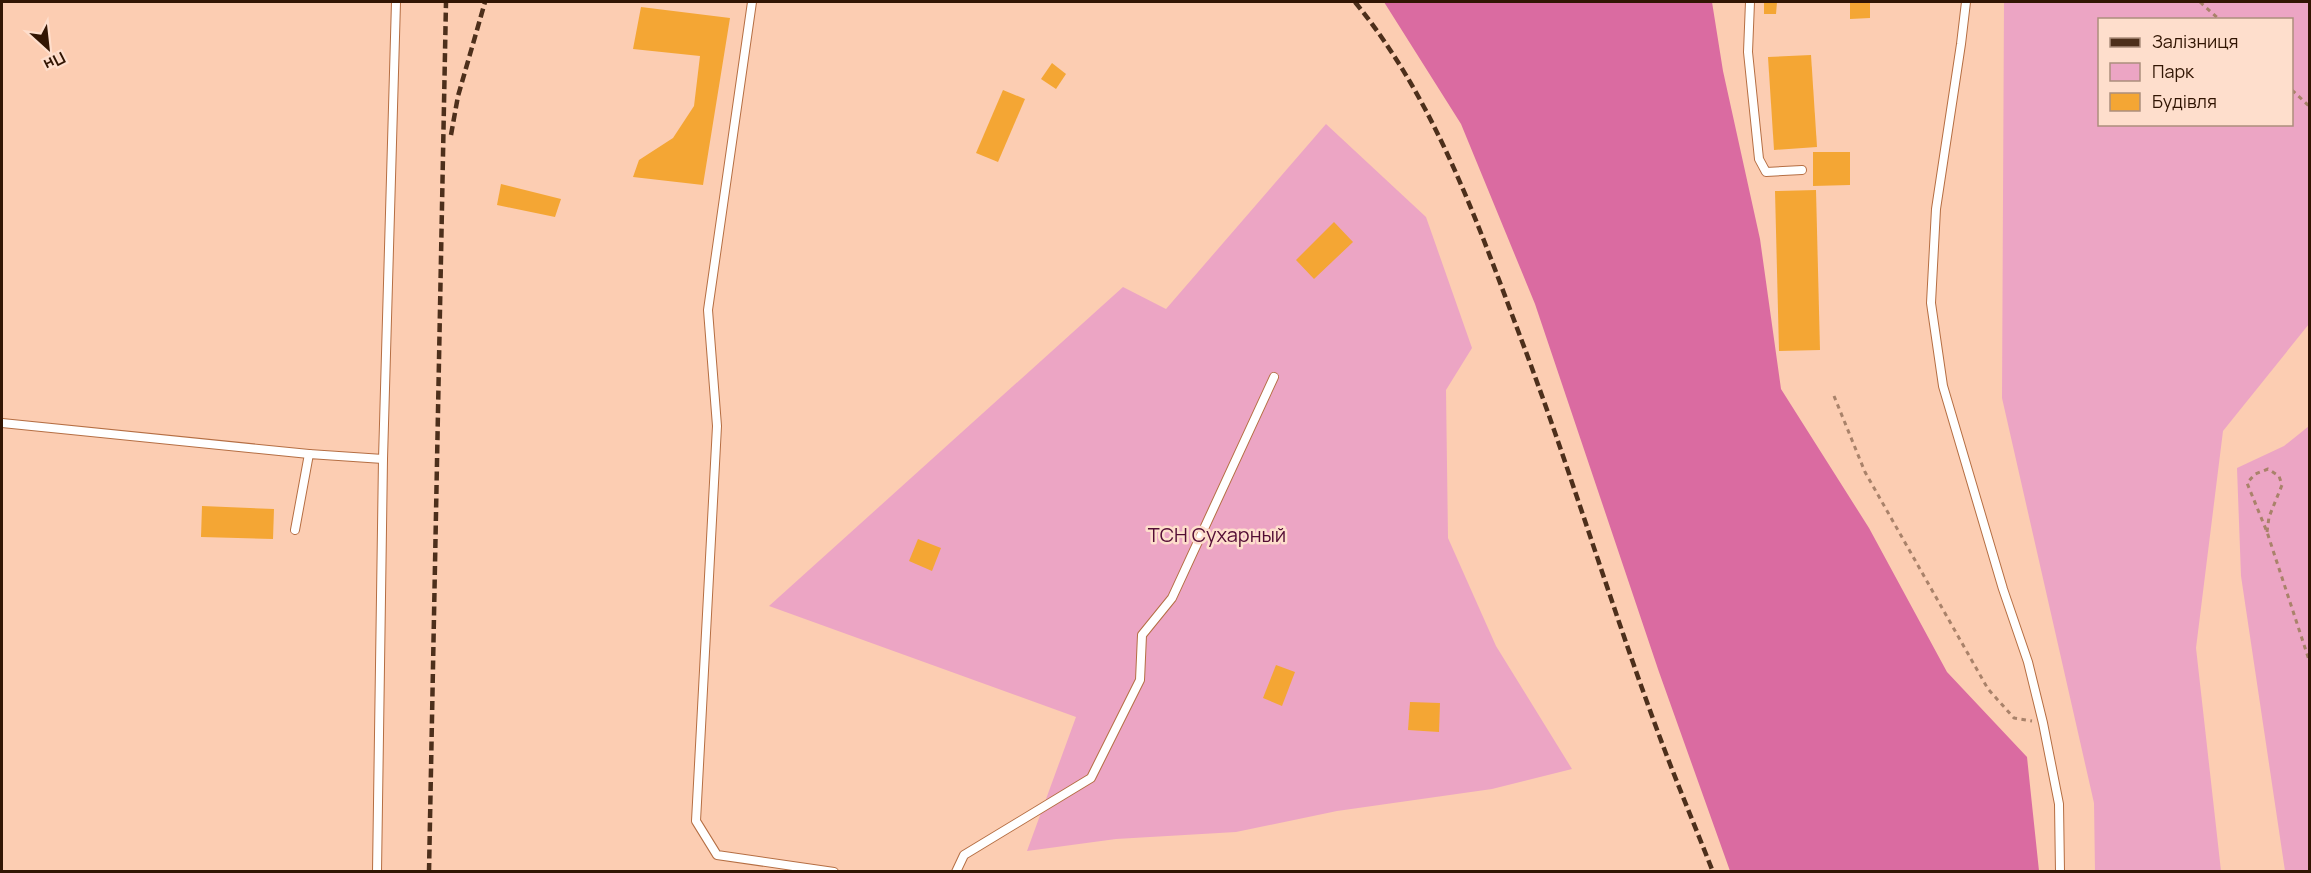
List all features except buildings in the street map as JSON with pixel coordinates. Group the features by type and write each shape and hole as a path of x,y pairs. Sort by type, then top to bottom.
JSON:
{"lane":[{"path":"377,872 383,459 396,2"},
{"path":"752,2 708,309 717,426 696,821 717,855 834,872"},
{"path":"1750,2 1748,52 1759,159 1766,172 1802,170"},
{"path":"1966,2 1936,208 1931,303 1942,386 2028,662 2043,723 2059,804 2060,872"},
{"path":"956,872 964,855 1091,778 1140,680 1142,635 1172,598 1274,377"},
{"path":"2,423 309,454 383,459"},
{"path":"295,530 309,454"}],"path":[{"path":"2200,2 2218,18"},
{"path":"2293,91 2310,107"},
{"path":"1834,396 1865,472 1988,689 2014,718 2043,723"},
{"path":"2267,532 2282,485 2279,476 2268,469 2255,474 2247,483 2254,505 2267,532 2310,663"}],"green space":[{"path":"2004,2 2309,2 2309,324 2223,431 2196,648 2221,871 2095,871 2094,803 2002,398"},
{"name":"ТСН Сухарный","path":"1326,124 1426,217 1472,348 1446,390 1448,538 1496,646 1572,769 1492,789 1337,811 1236,832 1116,839 1027,851 1076,717 769,606 1123,287 1166,309"},
{"path":"2309,426 2309,871 2285,871 2241,576 2237,468 2284,446"}],"shaded area":[{"path":"1384,2 1712,2 1723,71 1760,239 1781,389 1869,528 1947,672 2027,757 2039,871 1730,871 1659,672 1535,304 1461,124"}],"railway":[{"path":"429,872 446,2"},
{"path":"451,135 458,96 485,2"},
{"path":"1355,2 1408,79 1431,120 1470,205 1538,386 1659,735 1713,872"}]}
